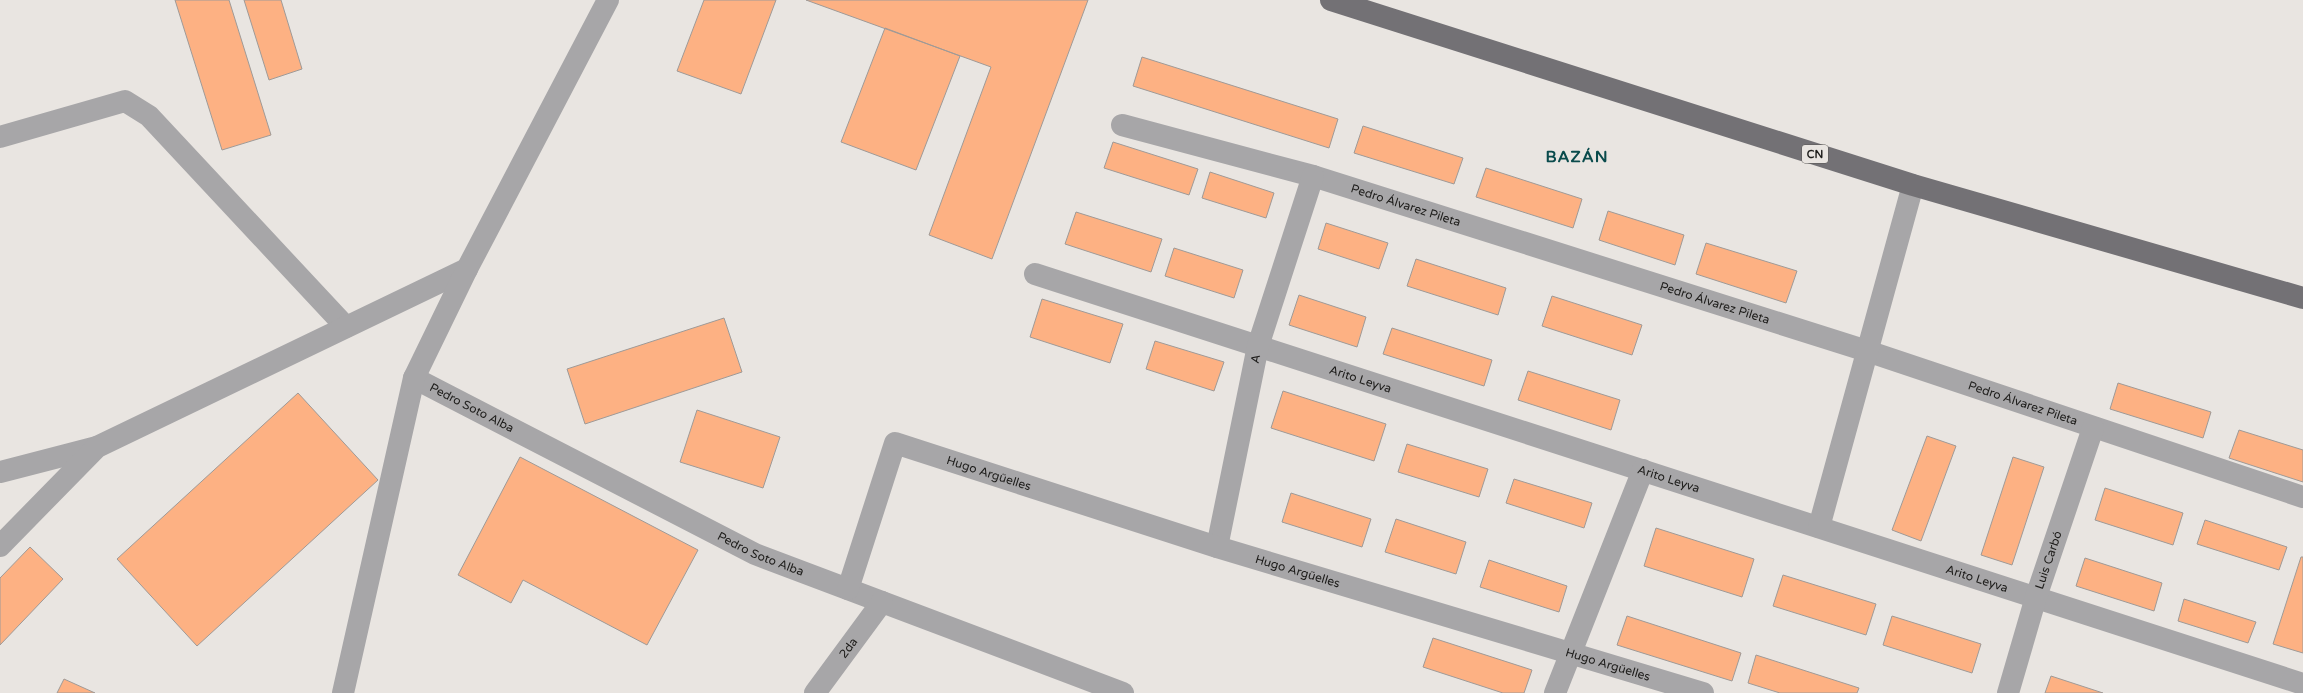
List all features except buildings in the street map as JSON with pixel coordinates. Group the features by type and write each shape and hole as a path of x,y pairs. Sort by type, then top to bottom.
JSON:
{"main road":[{"name":"CN","path":"1331,0 1913,185 2303,298"}],"street":[{"path":"343,693 414,378 467,269 608,0"},
{"path":"0,137 125,101 149,116 346,327"},
{"name":"Pedro Álvarez Pileta","path":"1122,125 1313,176 1867,351 2093,428 2303,497"},
{"name":"A","path":"1217,547 1258,346 1313,176"},
{"path":"1819,527 1913,185"},
{"path":"0,472 97,447 467,269"},
{"name":"Arito Leyva","path":"1035,274 2303,684"},
{"name":"Pedro Soto Alba","path":"414,378 755,554 1123,693"},
{"name":"Luis Carbó","path":"2008,693 2036,597 2093,428"},
{"name":"Hugo Argüelles","path":"848,589 895,443 1217,547 1703,693"},
{"path":"0,546 97,447"},
{"path":"1555,693 1643,470"},
{"name":"2da","path":"815,693 882,602"}],"district":[{"name":"BAZÁN","path":"1577,157"}]}
